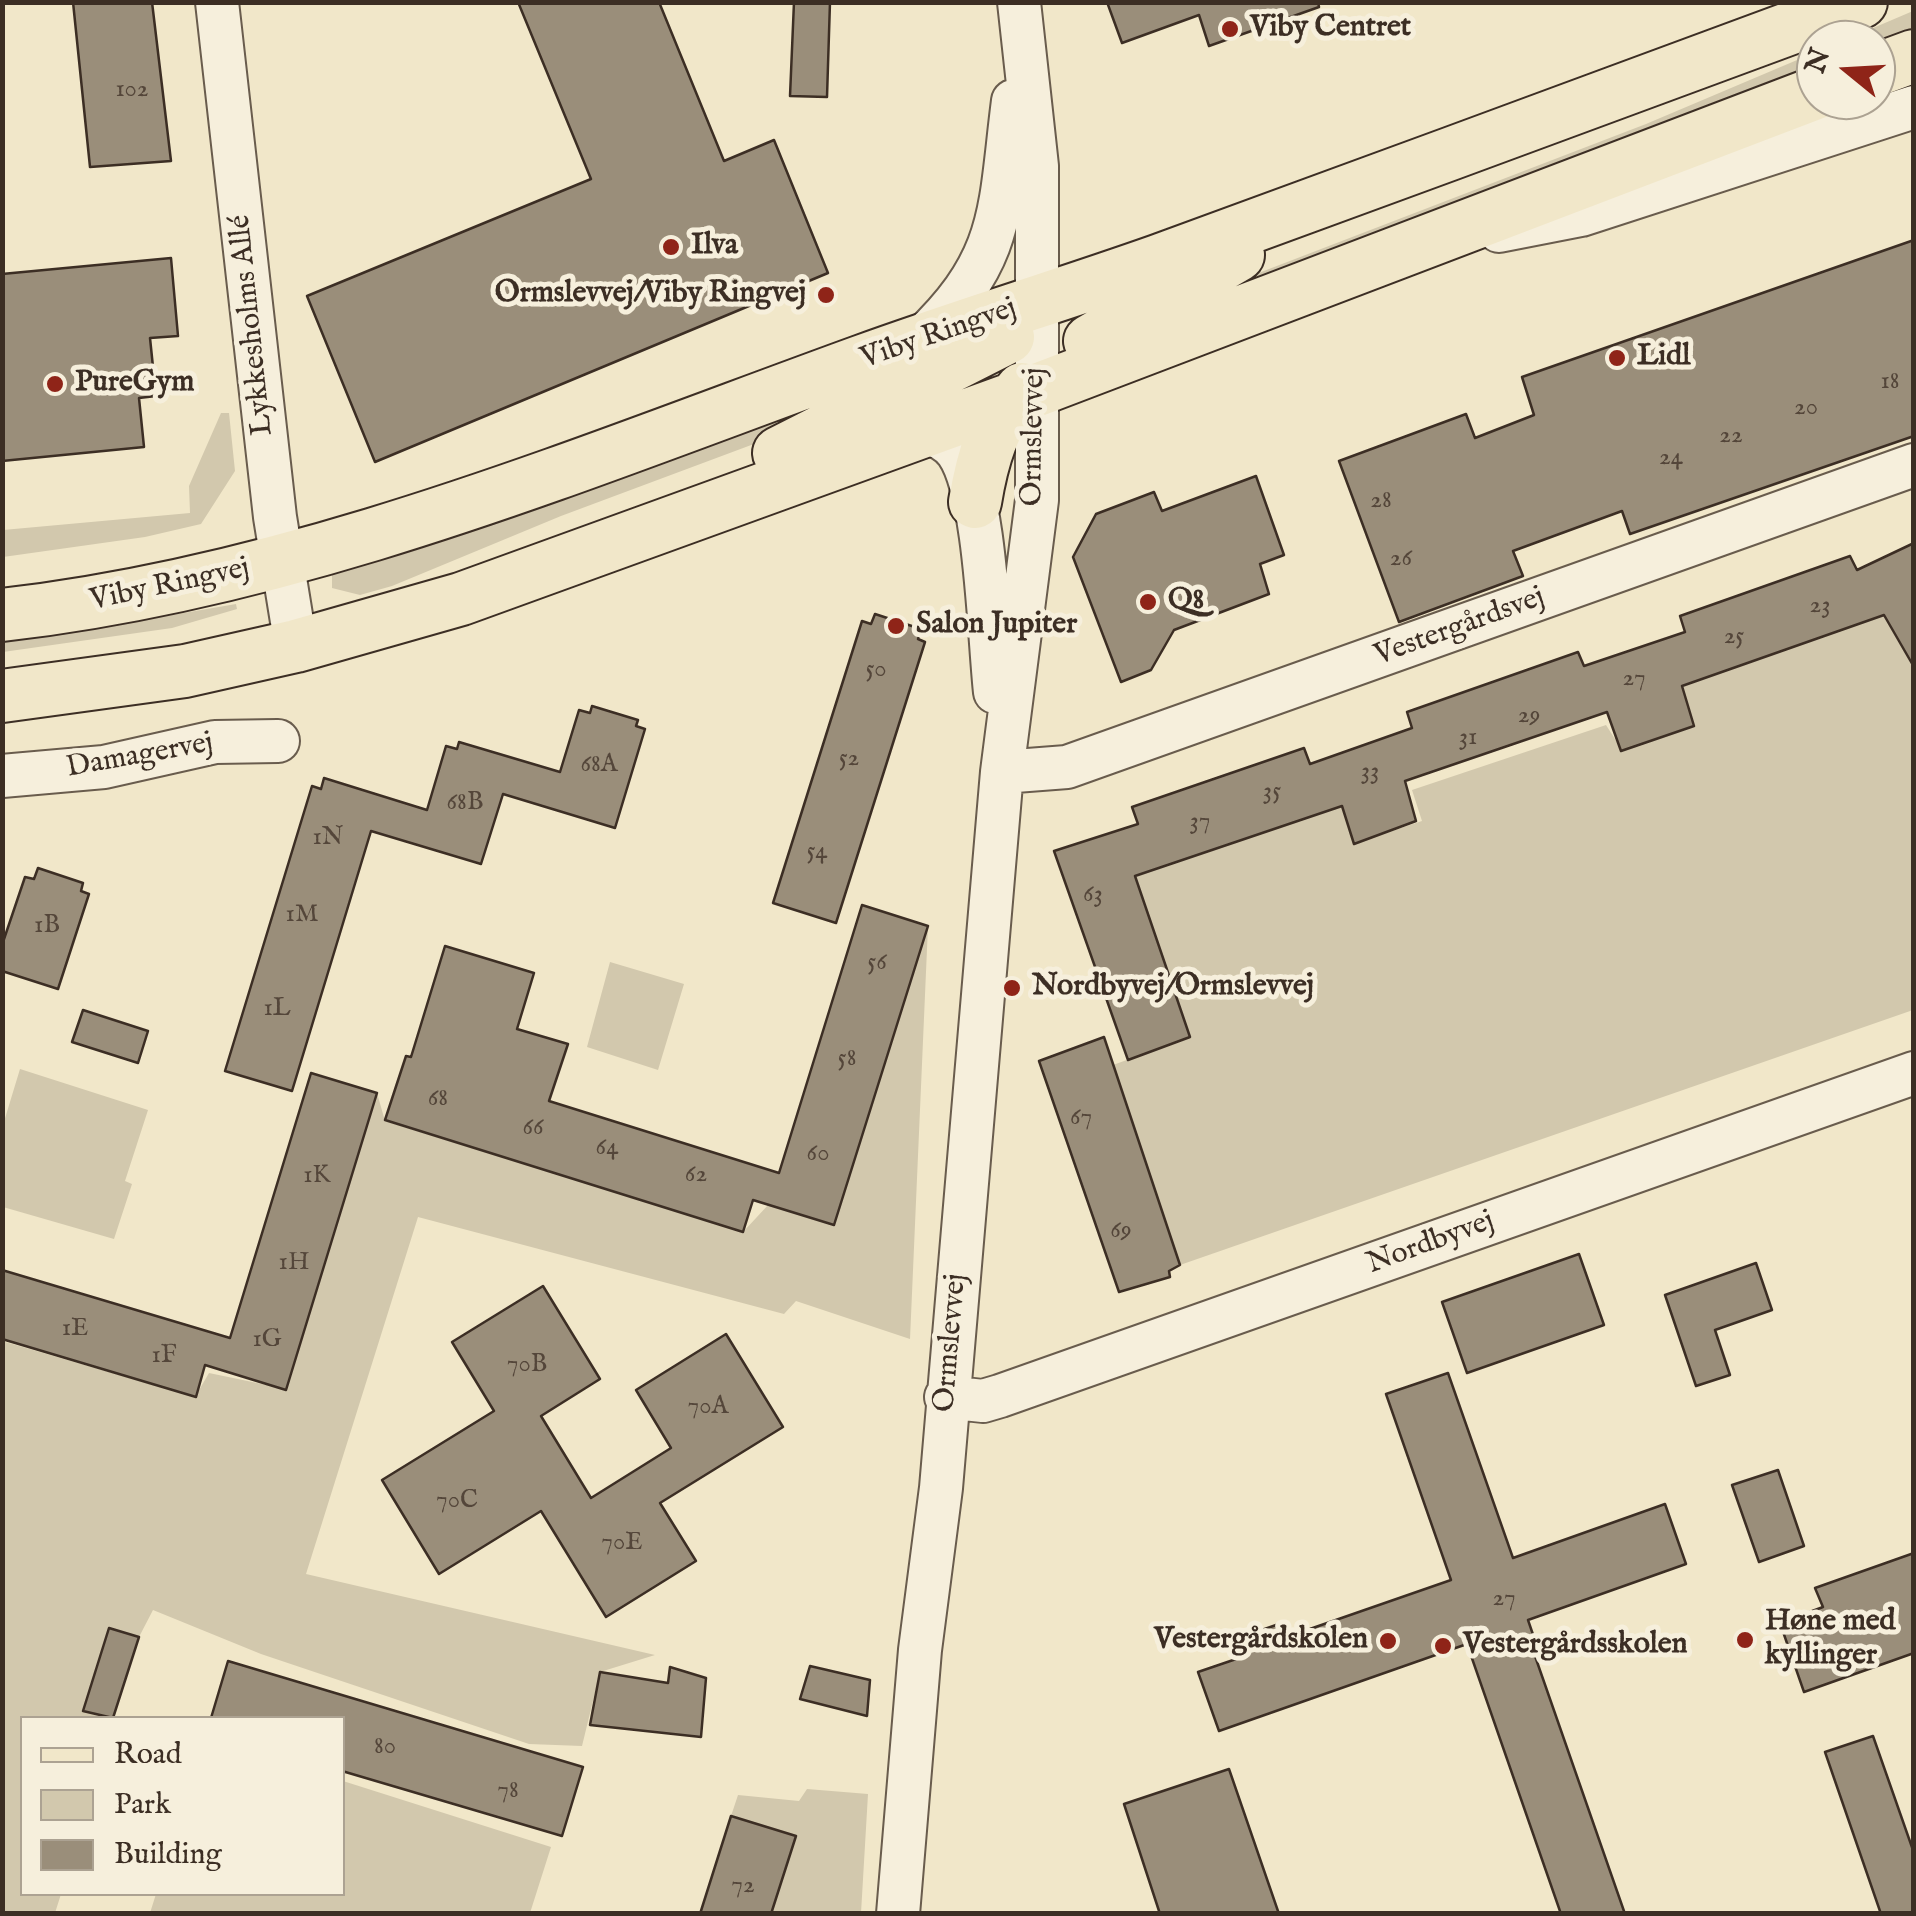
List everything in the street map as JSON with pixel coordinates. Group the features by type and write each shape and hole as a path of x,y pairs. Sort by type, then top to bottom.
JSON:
{"main road":[{"name":"Viby Ringvej","path":"2,615 168,591 280,563 445,513 1328,198 1861,2"},
{"path":"2,696 185,671 296,646 540,571 1420,246 1796,101"},
{"path":"975,502 981,462 1029,388 1328,198"},
{"path":"540,571 976,357 1011,335 1036,301"}],"street":[{"name":"Lykkesholms Allé","path":"216,2 280,563 296,646"},
{"name":"Ormslevvej","path":"898,1914 1002,772 1036,500 1029,388 1036,301 1038,166 1019,22"},
{"name":"Ormslevvej","path":"919,341 962,298 996,230 1019,22"},
{"path":"1420,246 1581,215 1914,107"},
{"name":"Ormslevvej","path":"924,431 942,438 958,453 975,502 1002,772"},
{"name":"Vestergårdsvej","path":"1002,772 1067,766 1914,465"},
{"name":"Damagervej","path":"2,776 104,767 214,742 278,742"},
{"name":"Nordbyvej","path":"946,1397 984,1400 1000,1396 1914,1073"}],"green space":[{"path":"1913,11 1913,32 1896,39 1896,20 1892,20"},
{"path":"1796,60 1796,78 1133,333 1230,284 1646,124"},
{"path":"877,384 778,435 561,516 392,586 360,595 332,588 332,575"},
{"path":"221,413 229,413 235,471 201,524 145,537 3,557 3,530 190,513 189,486"},
{"path":"236,604 237,609 172,628 3,652 3,640 50,636"},
{"path":"1884,615 1913,667 1913,1010 1180,1265 1113,1065 1190,1037 1135,876 1342,806 1355,843 1422,821 1412,790 1606,725 1622,750 1694,727 1682,686"},
{"path":"928,926 910,1339 796,1301 784,1314 418,1217 306,1574 655,1655 600,1672 582,1746 529,1744 261,1654 153,1610 139,1637 109,1629 84,1711 100,1716 20,1716 20,1896 60,1896 55,1913 3,1913 2,1341 195,1397 209,1373 286,1389 377,1093 385,1121 743,1232 769,1204 834,1225"},
{"path":"610,962 684,984 658,1070 587,1047"},
{"path":"20,1069 148,1110 125,1181 132,1184 114,1239 3,1207 3,1125"},
{"path":"345,1782 551,1847 530,1913 150,1913 155,1896 345,1896"},
{"path":"807,1789 868,1794 861,1913 771,1913 795,1837 731,1816 738,1795 799,1801"}],"building":[{"path":"73,2 152,2 171,161 90,167"},
{"path":"518,2 659,2 724,161 774,140 828,273 375,462 307,296 591,179"},
{"path":"794,2 830,2 827,97 790,96"},
{"name":"Viby Centret","path":"1107,2 1318,2 1319,7 1209,46 1199,15 1122,43"},
{"path":"1914,240 1914,436 1630,534 1622,511 1513,551 1523,576 1399,622 1339,461 1466,414 1475,438 1534,415 1522,377"},
{"path":"171,258 178,336 150,338 156,396 139,398 144,447 2,461 2,274"},
{"path":"1256,476 1284,555 1260,564 1269,594 1174,630 1151,670 1121,682 1073,557 1096,514 1154,492 1162,511"},
{"path":"1914,543 1914,667 1884,615 1682,686 1694,726 1621,751 1607,712 1405,781 1416,821 1354,844 1342,806 1135,876 1190,1037 1128,1060 1054,851 1138,824 1132,807 1304,748 1310,764 1412,728 1407,712 1578,652 1584,666 1685,632 1680,616 1850,556 1857,570"},
{"path":"875,614 921,629 918,639 925,642 836,923 773,903 862,621 871,624"},
{"path":"592,706 638,720 636,726 645,729 615,828 503,794 481,864 371,831 292,1091 225,1071 312,786 321,789 324,778 427,810 446,746 457,749 459,742 560,772 579,710 590,713"},
{"path":"38,868 83,883 81,891 89,894 58,989 2,971 2,945 25,877 34,879"},
{"path":"862,905 928,926 834,1225 753,1200 743,1232 385,1120 406,1056 411,1057 445,946 534,973 517,1029 568,1044 549,1101 779,1173"},
{"path":"83,1010 148,1031 138,1063 72,1042"},
{"path":"1104,1037 1180,1265 1169,1271 1170,1277 1119,1292 1039,1061"},
{"path":"311,1073 377,1093 286,1390 205,1365 196,1397 2,1339 2,1270 230,1338"},
{"path":"1579,1254 1604,1325 1467,1373 1442,1302"},
{"path":"1756,1263 1772,1310 1715,1330 1730,1375 1696,1386 1665,1295"},
{"path":"543,1286 600,1379 541,1416 591,1498 671,1448 636,1390 726,1334 783,1427 660,1503 696,1561 606,1617 541,1511 439,1574 382,1480 494,1411 452,1342"},
{"name":"Vestergårdskolen","path":"1448,1373 1513,1558 1665,1504 1686,1564 1528,1620 1540,1655 1535,1656 1625,1914 1561,1914 1467,1644 1219,1731 1198,1672 1245,1656 1239,1638 1276,1625 1281,1639 1451,1580 1386,1394"},
{"path":"1778,1470 1804,1546 1759,1562 1732,1485"},
{"path":"1914,1553 1914,1653 1804,1692 1780,1623 1823,1607 1815,1588"},
{"path":"109,1628 139,1637 114,1716 83,1711"},
{"path":"228,1661 583,1767 562,1836 345,1772 345,1716 212,1716"},
{"path":"810,1666 870,1680 867,1716 800,1699"},
{"path":"670,1667 706,1678 701,1737 590,1725 600,1672 668,1683"},
{"path":"1873,1736 1914,1853 1914,1914 1881,1914 1825,1752"},
{"path":"1229,1769 1279,1914 1160,1914 1124,1804"},
{"path":"731,1816 796,1836 771,1914 700,1914"}],"place":[{"name":"Viby Centret","path":"1230,29"},
{"name":"Ilva","path":"671,247"},
{"name":"Ormslevvej/Viby Ringvej","path":"826,295"},
{"name":"Lidl","path":"1617,358"},
{"name":"PureGym","path":"55,384"},
{"name":"Q8","path":"1148,602"},
{"name":"Salon Jupiter","path":"896,626"},
{"name":"Nordbyvej/Ormslevvej","path":"1012,988"},
{"name":"Høne med kyllinger","path":"1745,1640"},
{"name":"Vestergårdskolen","path":"1388,1641"},
{"name":"Vestergårdsskolen","path":"1443,1646"}]}
